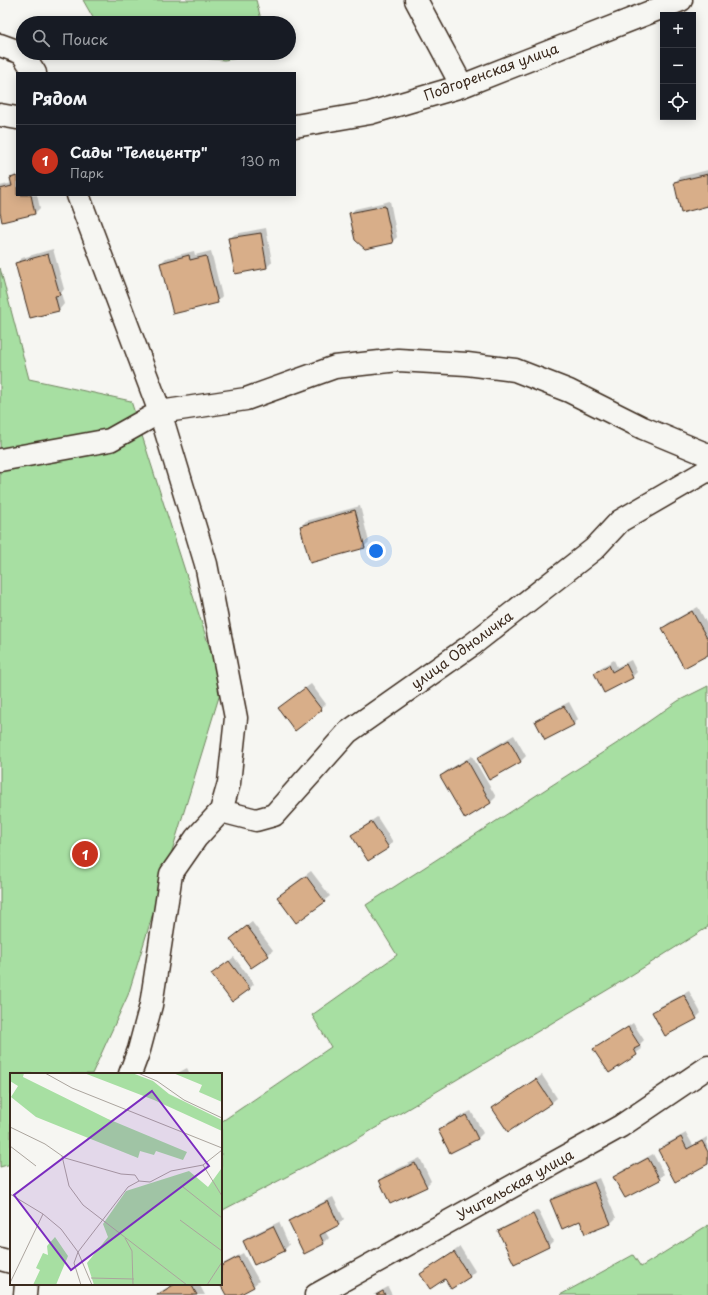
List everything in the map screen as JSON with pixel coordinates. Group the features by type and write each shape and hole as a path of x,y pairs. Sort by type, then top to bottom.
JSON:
{"street":[{"path":"416,0 462,86"},
{"name":"Подгоренская улица","path":"296,126 370,113 462,86 681,0"},
{"path":"0,45 16,51"},
{"path":"27,60 34,72"},
{"path":"0,115 16,118"},
{"path":"78,196 160,412 206,564 236,718 229,783 221,812 192,844 171,874 151,1005 139,1050 130,1073"},
{"path":"0,460 110,440 160,412 246,399 335,367 398,360 467,364 514,370 570,391 643,428 708,456"},
{"name":"улица Одноличка","path":"221,812 256,820 274,815 348,732 479,639 594,549 620,521 708,470"},
{"name":"Учительская улица","path":"316,1295 621,1126 708,1067"},
{"path":"0,1259 10,1262"},
{"path":"25,1295 26,1285"}],"green space":[{"path":"83,0 256,0 260,16 92,16"},
{"path":"0,268 29,379 131,401 222,687 128,995 92,1073 10,1073 10,1164 0,1167"},
{"path":"708,686 708,927 614,986 347,1145 222,1210 222,1121 331,1047 312,1015 397,955 366,905 619,742 678,701"},
{"path":"708,1225 708,1295 560,1295 633,1255 641,1267"}],"building":[{"path":"708,174 708,206 681,213 674,182"},
{"path":"16,176 16,196 31,196 35,214 2,222 0,212 0,189 12,186 10,178"},
{"path":"385,206 393,243 365,249 355,240 349,213"},
{"path":"261,233 267,268 235,274 228,238"},
{"path":"48,254 60,295 55,296 59,311 30,318 15,263"},
{"path":"189,255 190,260 206,256 218,303 173,314 160,263"},
{"path":"355,510 365,548 310,563 300,526"},
{"path":"692,611 708,640 708,655 684,668 662,628"},
{"path":"626,664 633,678 604,693 594,673 609,665 612,672"},
{"path":"305,688 322,710 295,731 278,708"},
{"path":"564,706 574,725 545,740 535,721"},
{"path":"509,740 521,762 489,780 477,758"},
{"path":"467,760 491,803 465,819 440,776"},
{"path":"372,822 389,848 368,861 351,835"},
{"path":"306,876 325,902 296,923 277,897"},
{"path":"247,926 269,956 251,968 230,939"},
{"path":"229,961 250,989 232,1002 211,974"},
{"path":"684,995 697,1019 665,1036 652,1012"},
{"path":"628,1027 640,1046 634,1049 637,1055 609,1073 593,1049"},
{"path":"536,1079 552,1103 508,1132 492,1108"},
{"path":"466,1115 478,1139 450,1153 438,1130"},
{"path":"681,1137 687,1149 702,1141 708,1152 708,1164 675,1182 658,1150"},
{"path":"648,1158 660,1180 625,1198 613,1177"},
{"path":"415,1163 427,1187 390,1204 379,1180"},
{"path":"594,1182 611,1224 585,1234 580,1221 562,1229 550,1200"},
{"path":"328,1201 339,1225 320,1235 324,1244 304,1254 288,1221"},
{"path":"533,1214 549,1247 514,1264 498,1231"},
{"path":"273,1226 285,1251 254,1265 243,1241"},
{"path":"454,1252 470,1277 451,1289 445,1279 430,1289 420,1274"},
{"path":"238,1257 254,1287 239,1295 226,1295 221,1285 222,1285 222,1265"},
{"path":"173,1285 192,1285 197,1295 157,1295"},
{"path":"383,1291 385,1295 376,1295"}],"place":[{"name":"Сады \"Телецентр\"","path":"85,854"}]}
